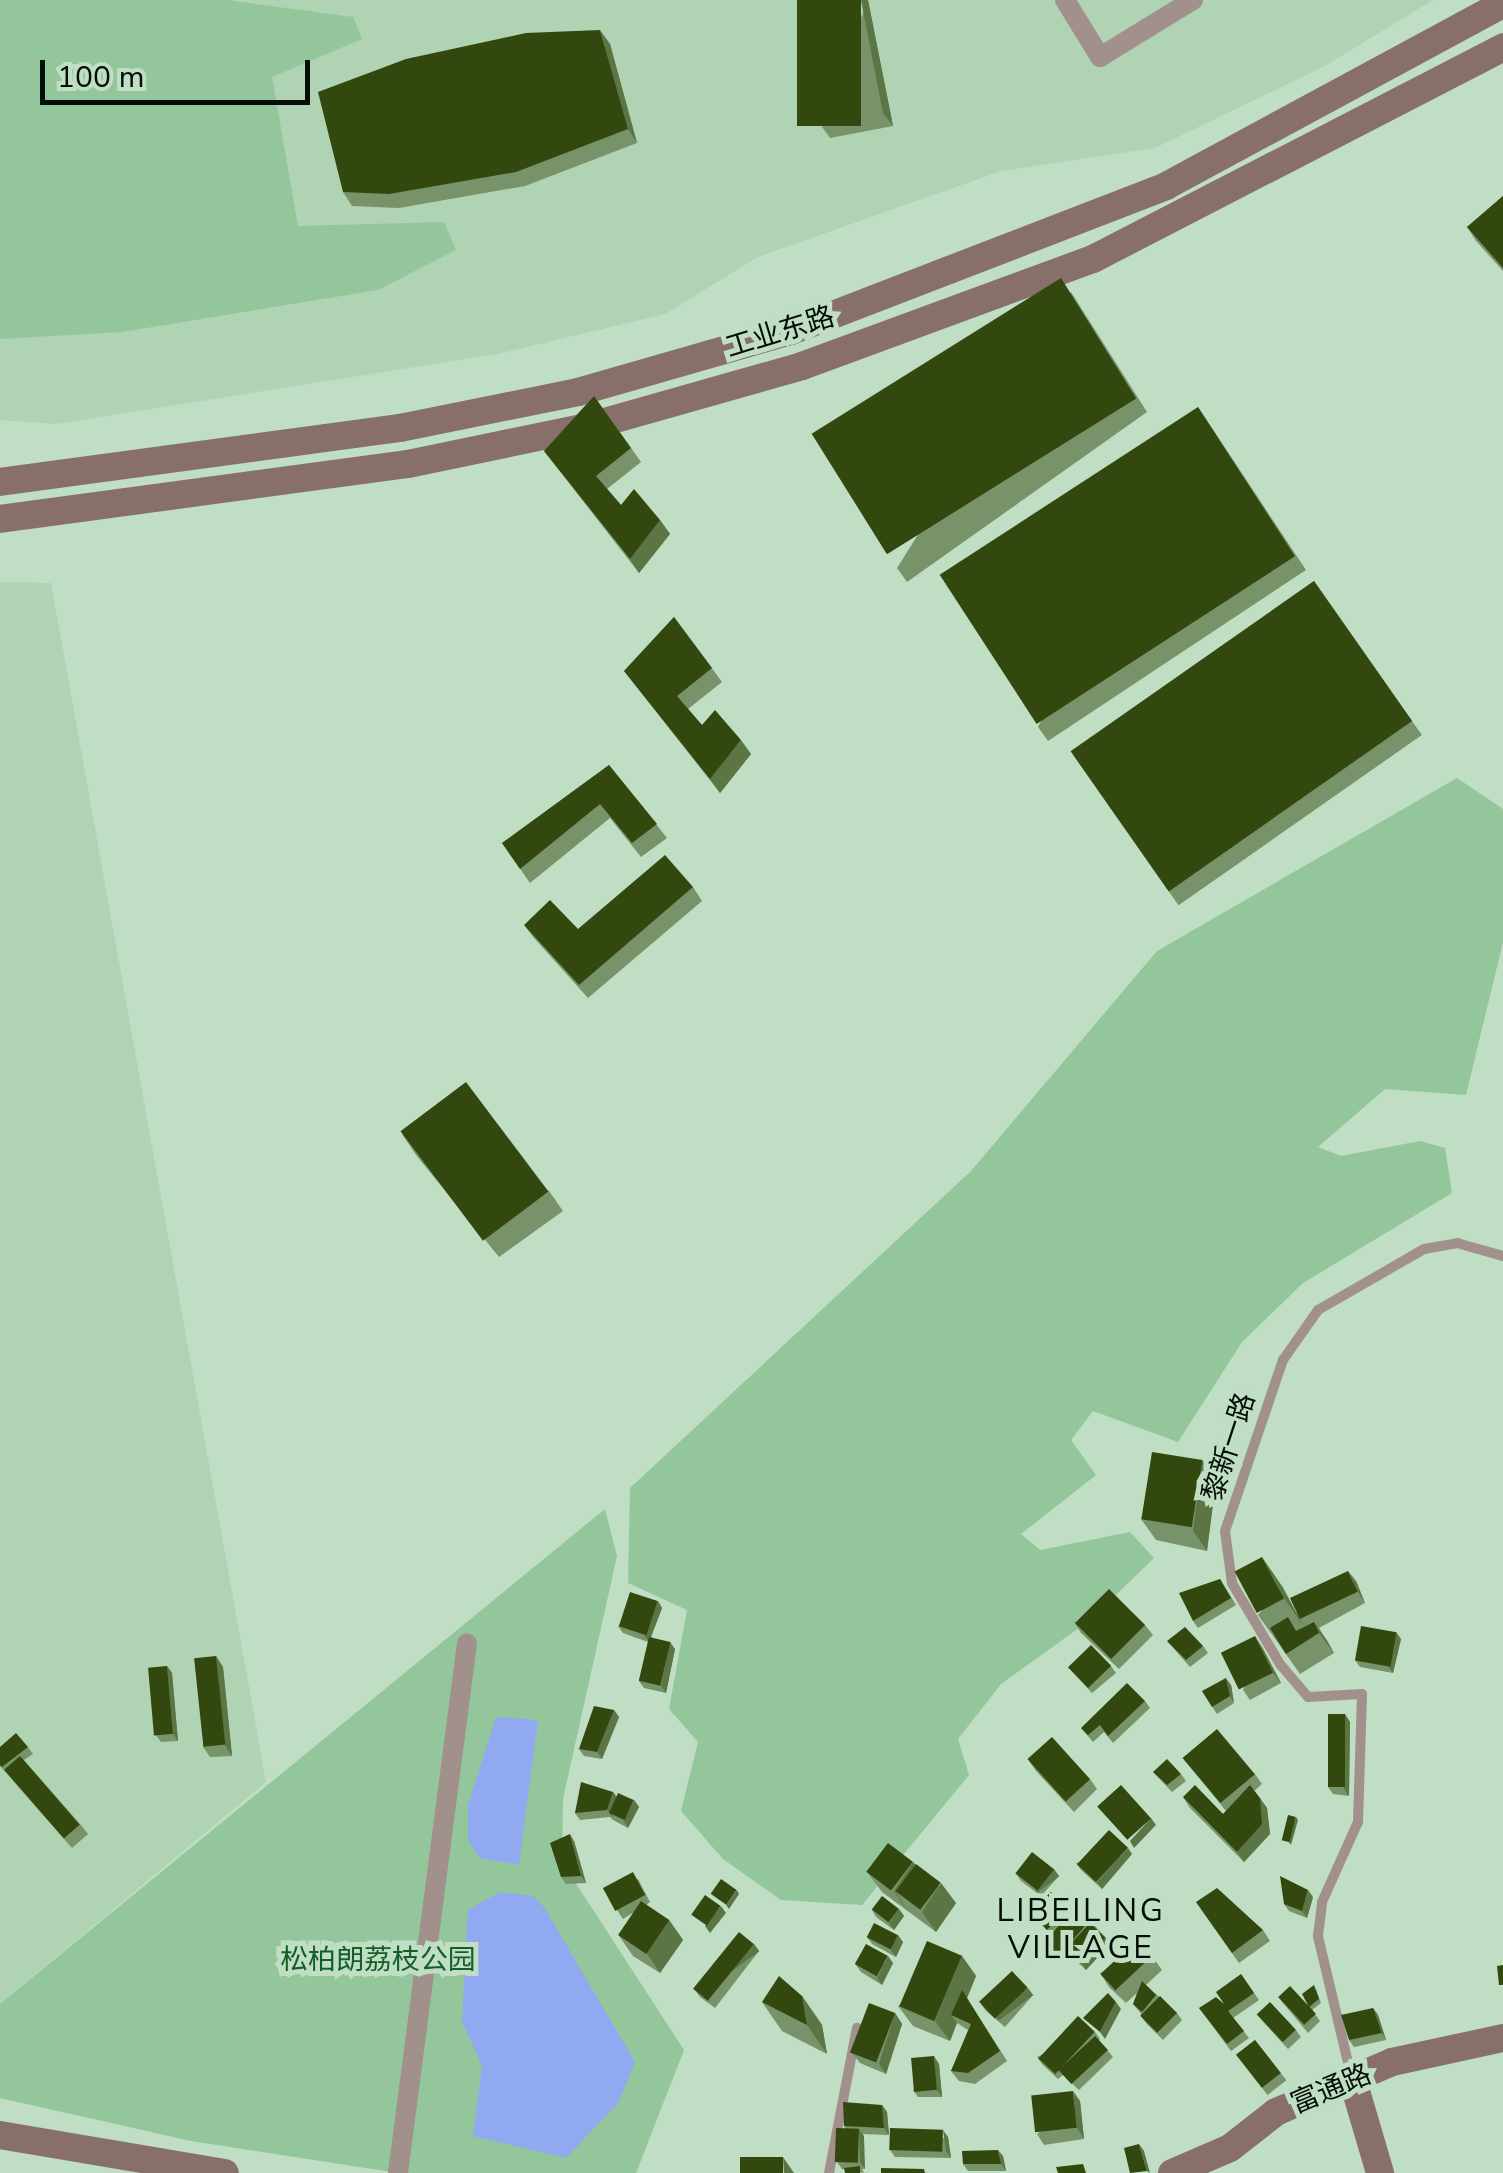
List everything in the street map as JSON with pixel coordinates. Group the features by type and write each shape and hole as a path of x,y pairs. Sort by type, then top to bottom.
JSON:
{"main road":[{"name":"工业东路","path":"0,482 400,428 578,392 791,331 1131,202 1503,4"},
{"name":"工业东路","path":"0,519 408,464 587,427 802,366 1111,251 1503,47"},
{"name":"富通路","path":"1172,2173 1230,2148 1276,2112 1392,2062 1503,2038"},
{"path":"1353,2081 1380,2173"},
{"path":"0,2135 224,2173"}],"street":[{"path":"1064,0 1100,57 1193,0"},
{"path":"398,2173 468,1643"}],"lane":[{"name":"黎新一路","path":"1353,2081 1318,1936 1322,1902 1358,1822 1362,1694 1308,1697 1232,1583 1225,1531 1276,1378 1318,1310 1424,1250 1457,1243 1503,1256"},
{"path":"829,2173 857,2028"}],"shaded area":[{"path":"0,0 1433,0 1323,67 1155,148 1001,171 758,257 665,314 497,354 56,424 0,420"},
{"path":"0,582 51,583 266,1782 0,2004"}],"green space":[{"path":"0,0 227,0 353,17 362,39 272,77 298,226 444,222 456,250 378,290 122,332 0,339"},
{"path":"1457,778 1503,809 1503,942 1466,1095 1385,1089 1318,1147 1341,1156 1420,1141 1445,1148 1452,1193 1303,1283 1242,1342 1178,1442 1093,1411 1071,1440 1096,1475 1021,1534 1040,1550 1130,1532 1154,1558 1090,1620 1001,1684 958,1739 969,1775 862,1905 781,1900 723,1859 681,1811 698,1742 669,1709 687,1610 628,1583 630,1488 971,1171 1157,951"},
{"name":"松柏朗荔枝公园","path":"605,1509 617,1556 563,1799 562,1862 684,2050 636,2173 398,2173 191,2141 0,2098 0,2004"}],"water":[{"path":"496,1717 538,1720 519,1865 479,1858 468,1840 468,1805"},
{"path":"500,1892 533,1896 544,1907 635,2062 618,2103 566,2158 473,2136 482,2066 462,2021 468,1910"}],"building":[{"path":"797,0 861,0 861,126 797,126"},
{"path":"600,30 628,129 516,172 389,194 343,192 318,92 406,59 526,33"},
{"path":"1503,196 1503,268 1467,227"},
{"path":"1061,278 1136,398 887,554 812,434"},
{"path":"594,396 631,448 596,476 621,505 634,489 660,520 630,559 544,451"},
{"path":"1198,407 1295,556 1037,724 940,575"},
{"path":"1314,581 1412,721 1169,891 1071,751"},
{"path":"674,617 712,668 677,696 702,725 715,710 741,740 710,779 624,671"},
{"path":"609,765 657,824 632,843 600,804 520,869 502,843"},
{"path":"665,855 693,887 579,985 524,925 550,900 578,929"},
{"path":"466,1082 548,1191 483,1241 401,1131"},
{"path":"1152,1452 1202,1460 1192,1527 1141,1519"},
{"path":"1262,1557 1284,1598 1257,1613 1235,1572"},
{"path":"1348,1571 1358,1592 1300,1619 1290,1598"},
{"path":"1220,1579 1231,1598 1193,1621 1179,1593"},
{"path":"1109,1589 1145,1625 1111,1659 1075,1623"},
{"path":"630,1592 658,1601 646,1635 619,1626"},
{"path":"1288,1617 1296,1631 1314,1622 1319,1633 1286,1654 1270,1628"},
{"path":"1361,1626 1396,1632 1390,1667 1355,1660"},
{"path":"1185,1627 1203,1646 1186,1660 1167,1641"},
{"path":"1255,1636 1273,1673 1239,1690 1221,1653"},
{"path":"649,1637 670,1642 660,1686 639,1681"},
{"path":"1091,1645 1111,1666 1088,1688 1068,1667"},
{"path":"216,1656 225,1745 203,1747 194,1658"},
{"path":"167,1666 173,1734 154,1735 148,1668"},
{"path":"1226,1678 1230,1696 1212,1707 1202,1691"},
{"path":"1127,1683 1145,1701 1108,1736 1100,1725 1088,1735 1081,1728"},
{"path":"594,1706 614,1710 597,1752 579,1749"},
{"path":"1328,1714 1345,1714 1345,1787 1328,1787"},
{"path":"1217,1729 1255,1774 1220,1803 1183,1758"},
{"path":"16,1733 28,1747 2,1767 0,1747"},
{"path":"1052,1737 1090,1779 1066,1801 1027,1759"},
{"path":"20,1756 80,1825 64,1838 4,1770"},
{"path":"1167,1759 1181,1774 1167,1785 1153,1772"},
{"path":"581,1782 613,1792 607,1810 575,1813"},
{"path":"1121,1785 1151,1818 1127,1840 1097,1806"},
{"path":"1195,1785 1223,1814 1250,1785 1260,1798 1262,1824 1237,1852 1183,1797"},
{"path":"618,1793 634,1800 625,1820 609,1813"},
{"path":"1288,1815 1296,1817 1289,1842 1282,1840"},
{"path":"1109,1830 1128,1848 1096,1882 1077,1864"},
{"path":"570,1834 581,1876 561,1877 550,1843"},
{"path":"888,1843 913,1862 891,1890 866,1872"},
{"path":"1032,1852 1054,1869 1037,1891 1015,1873"},
{"path":"916,1864 941,1883 920,1910 896,1891"},
{"path":"633,1872 645,1895 615,1911 603,1888"},
{"path":"1280,1876 1308,1890 1302,1911 1284,1904"},
{"path":"721,1879 737,1890 726,1905 711,1894"},
{"path":"1217,1888 1263,1930 1232,1953 1196,1902"},
{"path":"1051,1892 1068,1910 1047,1930 1030,1912"},
{"path":"705,1895 721,1906 707,1926 691,1915"},
{"path":"882,1896 899,1909 889,1922 872,1910"},
{"path":"641,1901 669,1920 646,1954 618,1935"},
{"path":"1075,1907 1090,1920 1057,1958 1042,1945"},
{"path":"874,1923 898,1935 891,1950 867,1937"},
{"path":"1090,1923 1105,1937 1081,1964 1065,1949"},
{"path":"739,1932 754,1944 708,2001 693,1989"},
{"path":"1137,1940 1152,1956 1115,1990 1100,1974"},
{"path":"927,1941 962,1956 934,2021 899,2006"},
{"path":"866,1944 888,1956 877,1976 855,1964"},
{"path":"1503,1965 1503,1985 1499,1985 1497,1966"},
{"path":"1012,1971 1028,1988 995,2019 979,2002"},
{"path":"1241,1974 1254,1993 1228,2011 1244,2031 1227,2044 1199,2008 1216,1997 1224,2004 1216,1992"},
{"path":"779,1976 802,1996 807,2025 762,2002"},
{"path":"1142,1981 1156,1995 1142,2012 1133,2004"},
{"path":"1314,1985 1319,1999 1309,2007 1302,1994"},
{"path":"1290,1986 1316,2014 1304,2025 1278,1997"},
{"path":"962,1990 1000,2051 968,2073 951,2071 971,2024 951,2015"},
{"path":"1108,1993 1116,2002 1100,2032 1083,2018"},
{"path":"1160,1996 1177,2013 1157,2033 1140,2016"},
{"path":"1270,2002 1296,2030 1283,2042 1257,2014"},
{"path":"869,2003 895,2013 876,2063 850,2052"},
{"path":"1373,2008 1382,2033 1349,2040 1341,2015"},
{"path":"1078,2016 1095,2032 1055,2074 1038,2058"},
{"path":"1095,2036 1108,2050 1071,2084 1058,2070"},
{"path":"1255,2040 1281,2073 1262,2088 1236,2055"},
{"path":"934,2056 937,2090 914,2092 911,2058"},
{"path":"1073,2091 1077,2128 1035,2132 1031,2095"},
{"path":"843,2102 882,2105 884,2128 844,2126"},
{"path":"836,2128 859,2129 858,2163 835,2162"},
{"path":"890,2128 943,2130 942,2152 889,2150"},
{"path":"1139,2144 1147,2171 1130,2173 1124,2148"},
{"path":"998,2150 1001,2164 963,2164 962,2151"},
{"path":"740,2157 783,2157 783,2173 740,2173"},
{"path":"1083,2164 1086,2173 1058,2173 1056,2167"},
{"path":"860,2166 860,2173 845,2173 844,2168"},
{"path":"881,2168 924,2169 925,2173 881,2173"}],"district":[{"name":"LIBEILING VILLAGE","path":"1081,1930"}]}
